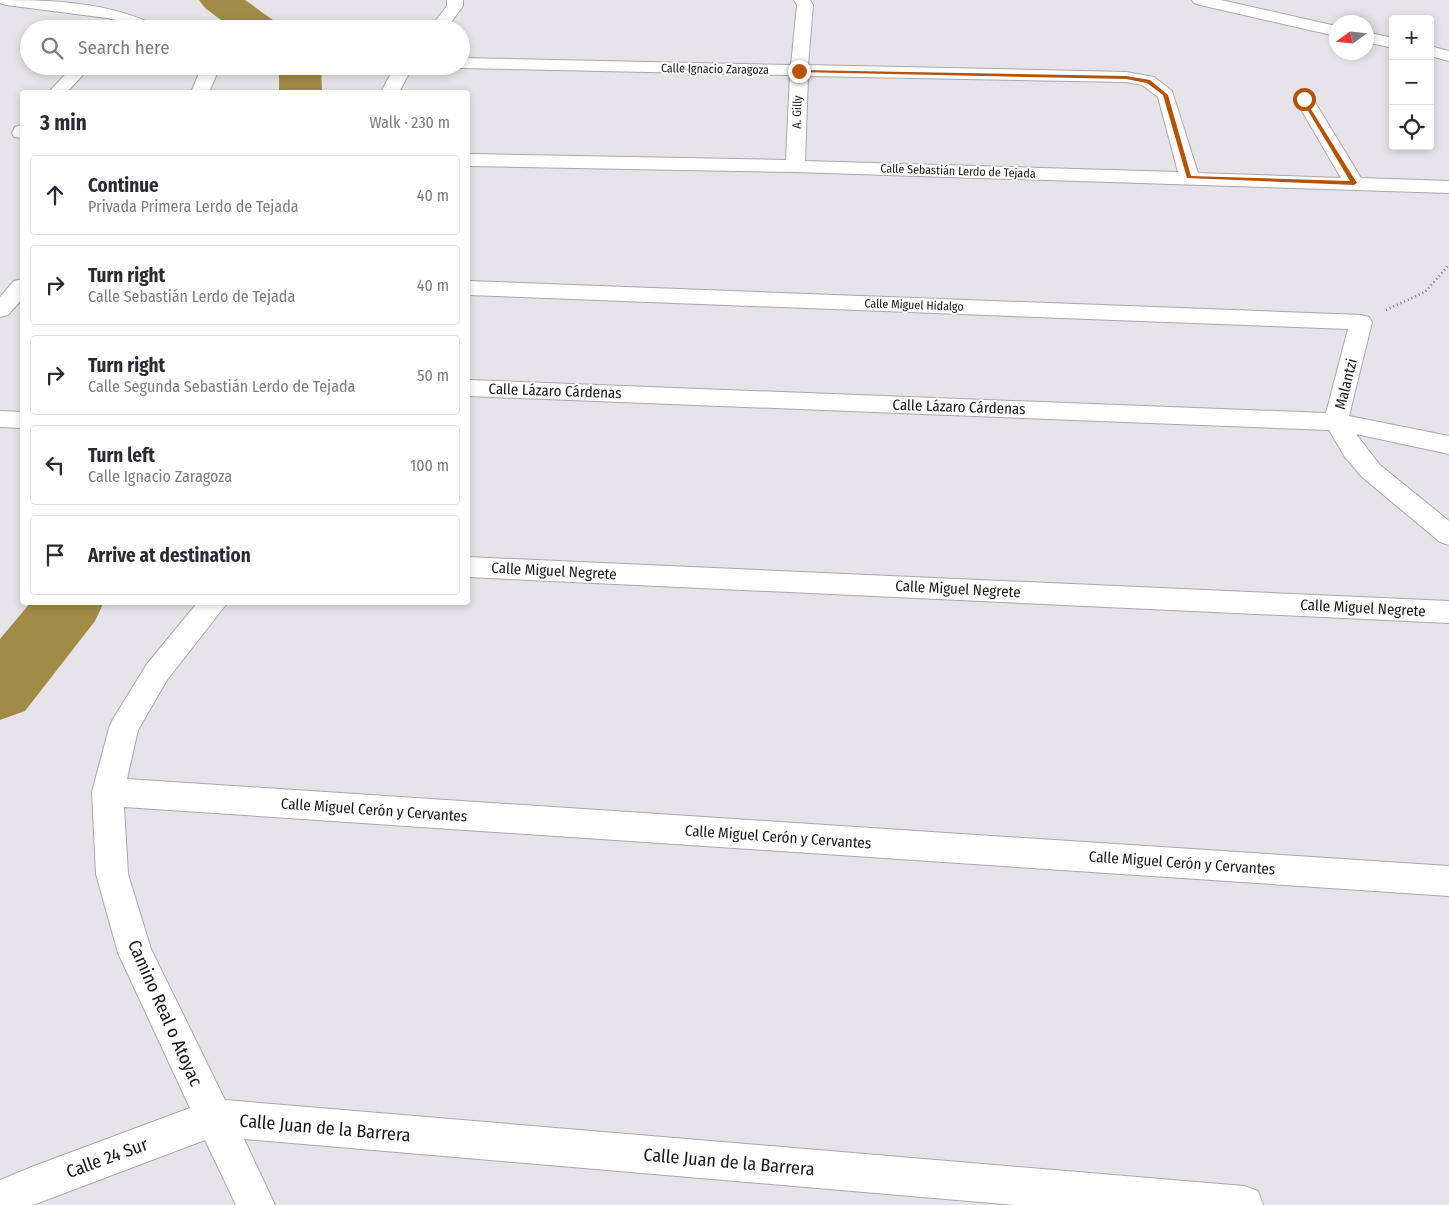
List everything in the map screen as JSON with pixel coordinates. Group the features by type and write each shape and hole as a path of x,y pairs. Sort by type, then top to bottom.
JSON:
{"street":[{"path":"0,6 6,0 108,13 118,20"},
{"path":"444,20 455,6 455,0"},
{"name":"A. Gilly","path":"795,166 799,71 805,5 802,0"},
{"path":"1200,0 1329,28"},
{"path":"1374,39 1389,42"},
{"path":"1434,52 1449,56"},
{"name":"Calle Ignacio Zaragoza","path":"470,63 1126,77 1148,81 1166,95 1189,177"},
{"path":"60,90 74,75"},
{"path":"201,90 206,75"},
{"path":"391,90 399,75"},
{"path":"1304,99 1354,183"},
{"name":"Calle Sebastián Lerdo de Tejada","path":"470,160 795,166 1189,177 1449,187"},
{"path":"0,277 20,278"},
{"path":"0,310 20,288"},
{"name":"Calle Miguel Hidalgo","path":"470,288 1361,322"},
{"name":"Malantzi","path":"1361,322 1336,422 1354,451 1371,471 1449,535"},
{"name":"Calle Lázaro Cárdenas","path":"470,388 1336,422 1449,445"},
{"path":"0,419 20,420"},
{"name":"Calle Miguel Negrete","path":"470,567 1449,612"},
{"name":"Camino Real o Atoyac","path":"213,605 157,672 124,728 108,792 112,874 135,953 256,1205"},
{"name":"Calle Miguel Cerón y Cervantes","path":"108,792 1449,881"},
{"name":"Calle 24 Sur","path":"0,1200 34,1185 214,1118"},
{"name":"Calle Juan de la Barrera","path":"214,1118 1244,1205"}],"path":[{"path":"1361,322 1425,292 1449,266"}],"waterway":[{"path":"219,0 247,20"},
{"path":"300,75 300,90"},
{"path":"0,690 69,605"}],"route":[{"path":"799,71 1126,77 1148,81 1166,95 1189,177 1354,183 1304,99"}]}
